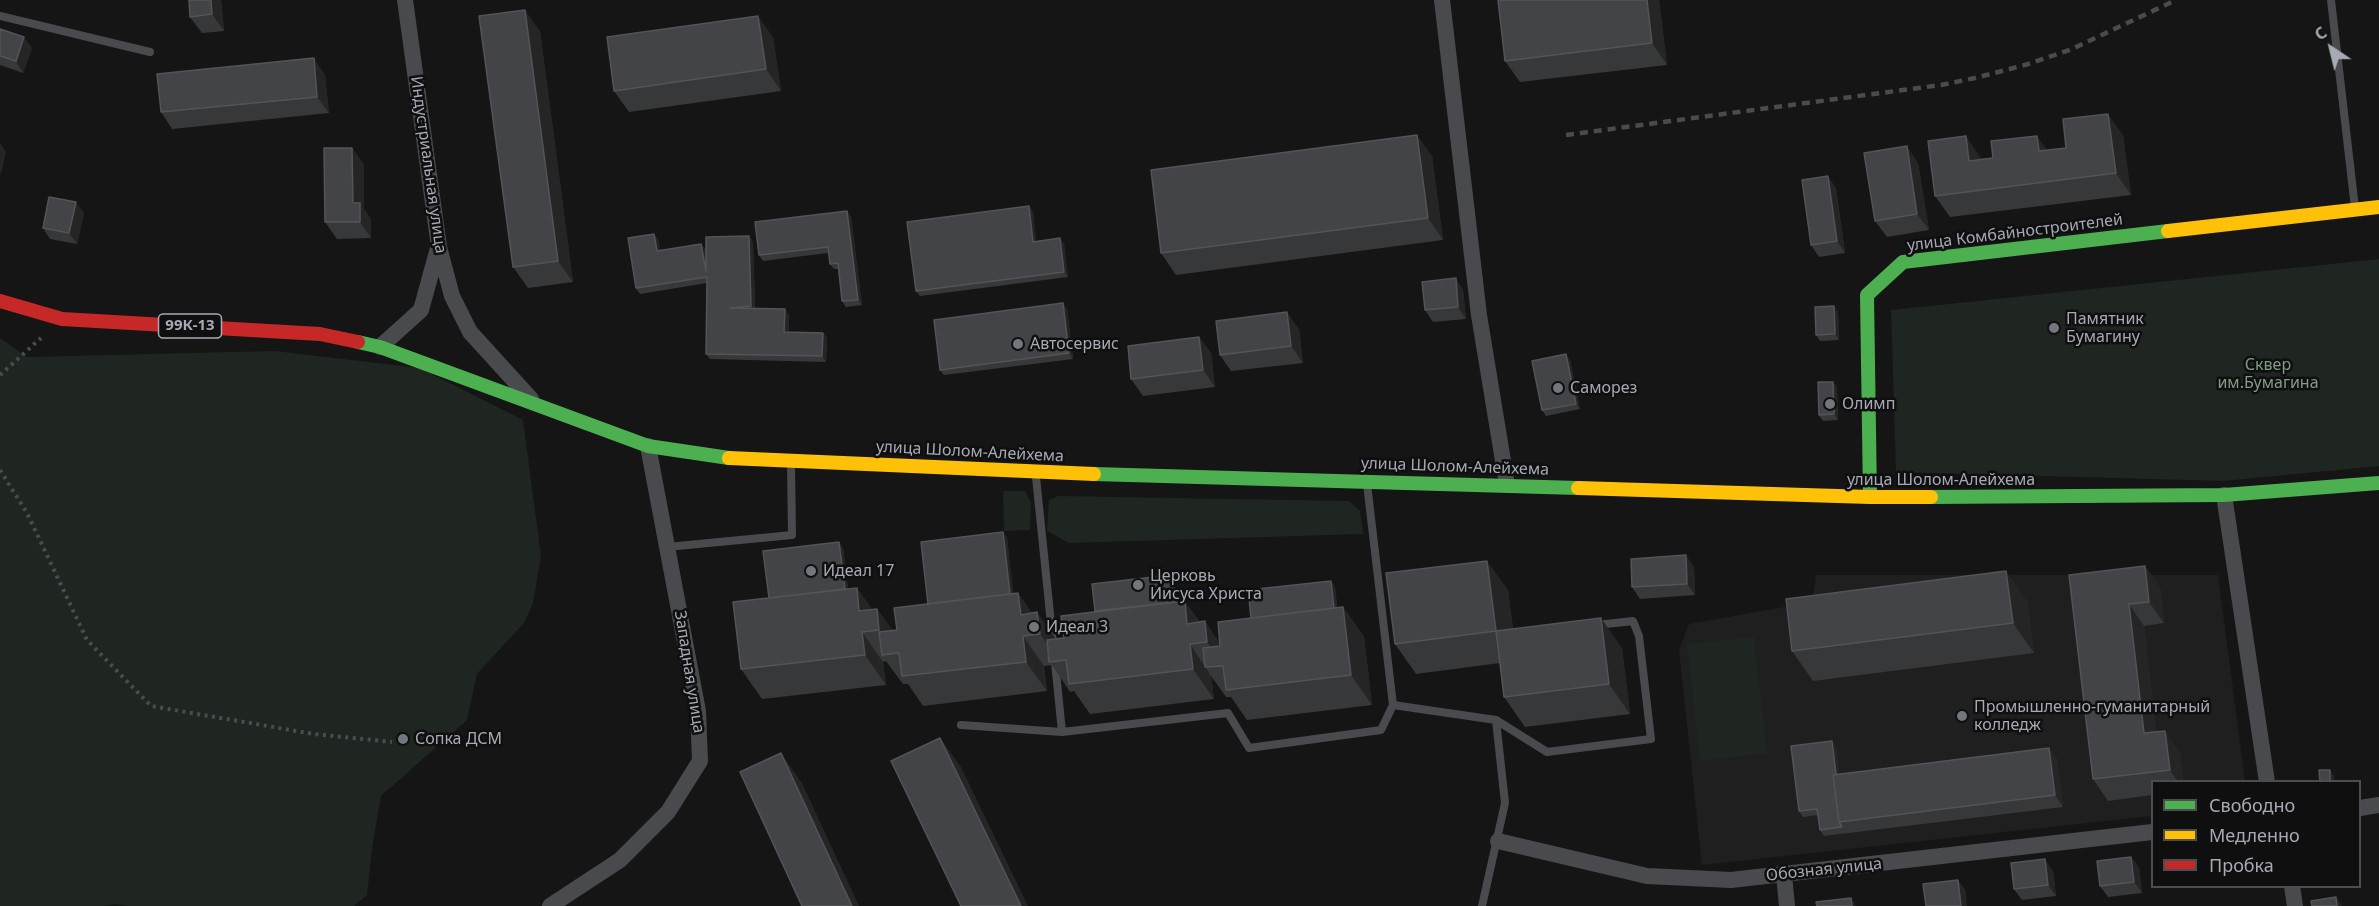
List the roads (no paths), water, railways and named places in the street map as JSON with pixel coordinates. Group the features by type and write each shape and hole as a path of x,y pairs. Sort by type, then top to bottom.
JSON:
{"main road":[{"name":"улица Комбайностроителей","path":"1870,497 1867,294 1903,262 2379,207"},
{"name":"99К-13","path":"0,301 62,319 320,334 380,347 538,406"},
{"name":"улица Шолом-Алейхема","path":"538,406 648,446 723,458 1036,472 1870,497 2224,495 2379,483"}],"street":[{"name":"Индустриальная улица","path":"405,0 439,247 452,296 470,332 538,406"},
{"path":"1442,0 1479,315 1507,485"},
{"path":"380,347 421,310 439,247"},
{"name":"Западная улица","path":"550,906 620,860 668,812 700,761 698,711 648,446"},
{"path":"2224,495 2267,780"},
{"path":"2361,808 2379,805"},
{"name":"Обозная улица","path":"1498,841 1647,876 1731,880 2151,832"},
{"path":"1784,875 1788,906"},
{"path":"2292,888 2295,906"}],"lane":[{"path":"2331,0 2355,208"},
{"path":"0,16 150,52"},
{"path":"667,547 792,535 790,460"},
{"path":"1036,472 1062,732"},
{"path":"961,724 1062,732 1228,713 1249,748 1381,730 1393,705 1366,481"},
{"path":"1393,705 1496,720 1547,752 1651,739 1639,636 1633,621 1588,626"},
{"path":"1482,906 1505,803 1496,720"}],"railway":[{"path":"1566,135 1941,85 1975,78 2025,65 2072,49 2176,0"}],"place":[{"name":"Памятник Бумагину","path":"2054,328"},
{"name":"Автосервис","path":"1018,344"},
{"name":"Саморез","path":"1558,388"},
{"name":"Олимп","path":"1830,404"},
{"name":"Идеал 17","path":"811,571"},
{"name":"Церковь Иисуса Христа","path":"1138,585"},
{"name":"Идеал 3","path":"1034,627"},
{"name":"Промышленно-гуманитарный колледж","path":"1962,716"},
{"name":"Сопка ДСМ","path":"403,739"}],"park label":[{"name":"Сквер им.Бумагина","path":"2268,374"}]}
